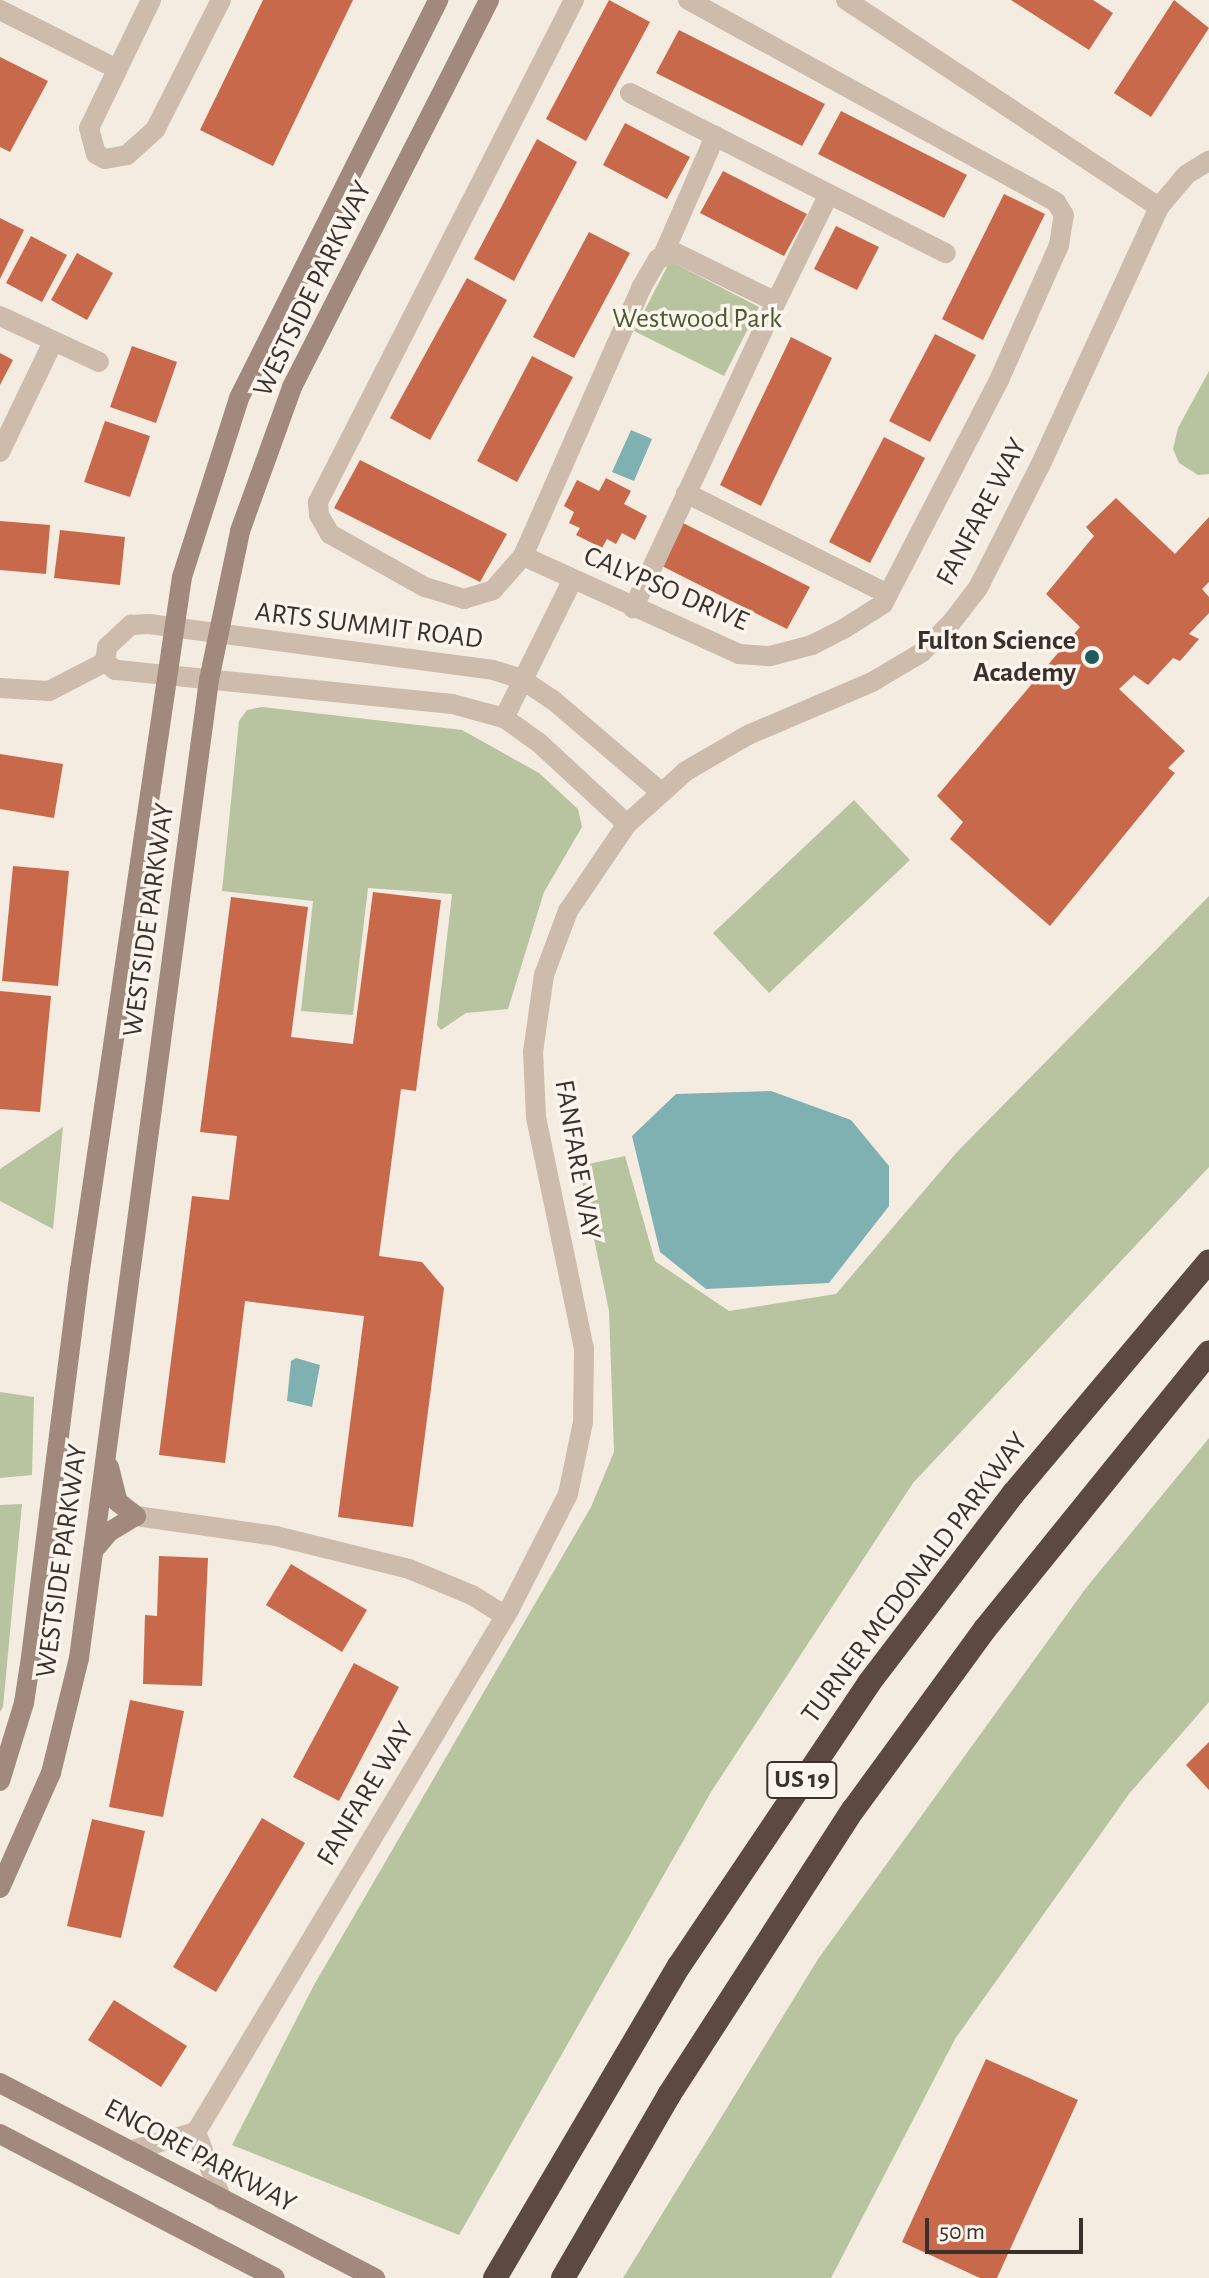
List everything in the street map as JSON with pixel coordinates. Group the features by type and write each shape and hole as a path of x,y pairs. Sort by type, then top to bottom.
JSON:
{"highway":[{"name":"TURNER MCDONALD PARKWAY","path":"495,2278 626,2050 812,1765 1013,1494 1209,1261"},
{"name":"US 19","path":"563,2278 669,2095 853,1810 1002,1606 1209,1352"}],"main road":[{"name":"WESTSIDE PARKWAY","path":"0,1781 24,1703 164,676 191,539 239,398 438,0"},
{"name":"WESTSIDE PARKWAY","path":"0,1888 39,1805 62,1737 93,1551 209,680 240,531 292,387 489,0"},
{"path":"93,1551 109,1532 136,1516 118,1502 107,1443"},
{"name":"ENCORE PARKWAY","path":"0,2083 367,2274"},
{"path":"0,2134 275,2278"}],"street":[{"path":"151,0 115,68 89,128 96,154 105,159 127,155 155,130 221,0"},
{"path":"574,0 318,502 322,525 330,534 446,595 474,599 493,590 523,556 641,288 664,253 715,136"},
{"name":"CALYPSO DRIVE","path":"523,556 715,646 770,656 812,645 845,628 883,604 999,380 1059,245 1064,215 1056,202 688,0"},
{"path":"846,0 1159,207"},
{"path":"0,10 115,68"},
{"path":"630,93 946,253"},
{"name":"FANFARE WAY","path":"196,2132 505,1616 568,1494 586,1386 580,1324 536,1117 534,1021 544,975 568,911 627,824 716,752 872,682 921,653 951,623 978,588 1040,466 1159,207 1187,174 1209,161"},
{"path":"633,608 829,194"},
{"path":"664,253 676,253 776,302"},
{"path":"0,316 99,362"},
{"path":"0,452 53,342"},
{"path":"686,493 888,594"},
{"path":"504,718 520,678 573,579"},
{"name":"ARTS SUMMIT ROAD","path":"105,662 114,634 131,625 469,664 520,678 662,793"},
{"path":"0,675 7,689 49,691 105,662 115,670 164,676 452,704 504,718 538,742 627,824"},
{"path":"136,1516 276,1536 409,1569 472,1595 505,1616"},
{"path":"129,2151 196,2132 222,2200"}],"green space":[{"name":"Westwood Park","path":"670,261 759,307 724,376 634,331"},
{"path":"1209,371 1209,474 1198,475 1179,463 1173,449 1178,428"},
{"path":"262,707 462,730 539,773 578,809 582,827 544,892 508,1009 466,1013 441,1030 437,1025 452,894 368,888 353,1015 301,1011 313,901 222,891 239,721 247,710"},
{"path":"854,800 910,860 769,993 713,933"},
{"path":"1209,896 1209,1167 913,1483 711,1792 459,2235 232,2145 314,1985 591,1507 614,1452 609,1311 579,1166 625,1156 655,1261 729,1311 836,1294 957,1152"},
{"path":"63,1127 53,1229 0,1201 0,1169"},
{"path":"0,1392 34,1397 32,1475 0,1478"},
{"path":"1209,1438 1209,1702 1129,1794 955,2039 831,2278 623,2278 818,1959 1086,1588"},
{"path":"22,1504 3,1707 0,1712 0,1505"}],"water":[{"path":"631,430 652,439 634,481 612,472"},
{"path":"771,1091 851,1120 889,1166 889,1206 829,1283 706,1289 660,1252 632,1136 676,1094"},
{"path":"296,1358 320,1365 312,1407 287,1401 291,1361"}],"building":[{"path":"263,0 353,0 273,166 200,130"},
{"path":"609,0 650,22 586,141 546,119"},
{"path":"1011,0 1093,0 1113,13 1089,50"},
{"path":"1174,0 1209,28 1151,117 1114,93"},
{"path":"679,30 825,104 802,146 656,73"},
{"path":"0,57 48,81 10,152 0,147"},
{"path":"841,111 967,175 944,218 818,154"},
{"path":"625,123 690,157 667,199 603,165"},
{"path":"537,139 577,162 514,281 474,259"},
{"path":"723,171 807,214 784,256 700,213"},
{"path":"1004,194 1045,214 983,340 942,319"},
{"path":"0,218 24,230 0,279"},
{"path":"836,226 879,247 857,290 814,269"},
{"path":"589,232 630,253 574,358 533,337"},
{"path":"31,236 67,255 42,302 6,283"},
{"path":"77,253 113,273 87,320 51,300"},
{"path":"467,278 507,300 430,440 390,418"},
{"path":"935,334 976,355 930,442 889,421"},
{"path":"791,337 832,358 761,506 720,485"},
{"path":"132,346 177,362 156,423 110,407"},
{"path":"0,353 13,360 0,385"},
{"path":"532,356 573,377 517,482 477,461"},
{"path":"105,421 150,436 130,497 84,482"},
{"path":"884,437 925,458 870,563 829,542"},
{"path":"360,460 507,534 480,582 334,508"},
{"path":"606,478 631,491 624,504 647,516 635,540 622,533 616,544 607,539 602,548 576,535 580,528 569,523 574,512 564,506 577,480 599,491"},
{"path":"1116,498 1175,554 1209,517 1209,582 1202,589 1209,597 1209,613 1189,634 1199,639 1180,661 1173,658 1148,685 1134,675 1119,689 1185,751 1168,768 1175,773 1050,926 950,839 963,822 937,796 1080,627 1046,594 1094,536 1086,527"},
{"path":"0,521 50,525 46,574 0,570"},
{"path":"683,523 810,587 787,629 660,565"},
{"path":"60,530 125,537 120,585 54,578"},
{"path":"0,754 63,764 54,818 0,809"},
{"path":"13,866 69,871 58,986 2,981"},
{"path":"373,892 441,900 416,1091 401,1089 379,1256 422,1262 444,1288 413,1527 338,1517 364,1316 245,1301 225,1463 159,1455 192,1196 229,1200 237,1136 200,1132 231,897 308,907 291,1037 353,1044"},
{"path":"0,991 51,996 40,1112 0,1109"},
{"path":"159,1556 208,1558 202,1686 143,1684 145,1615 157,1616"},
{"path":"291,1564 367,1610 342,1652 266,1605"},
{"path":"354,1663 399,1687 339,1801 293,1777"},
{"path":"130,1700 184,1711 163,1817 109,1807"},
{"path":"1209,1742 1209,1790 1186,1765"},
{"path":"262,1818 305,1843 216,1992 173,1967"},
{"path":"92,1819 145,1831 121,1938 67,1926"},
{"path":"114,2000 187,2046 161,2087 88,2040"},
{"path":"986,2059 1078,2100 997,2278 980,2278 902,2242"}],"place":[{"name":"Fulton Science Academy","path":"1092,657"}]}
